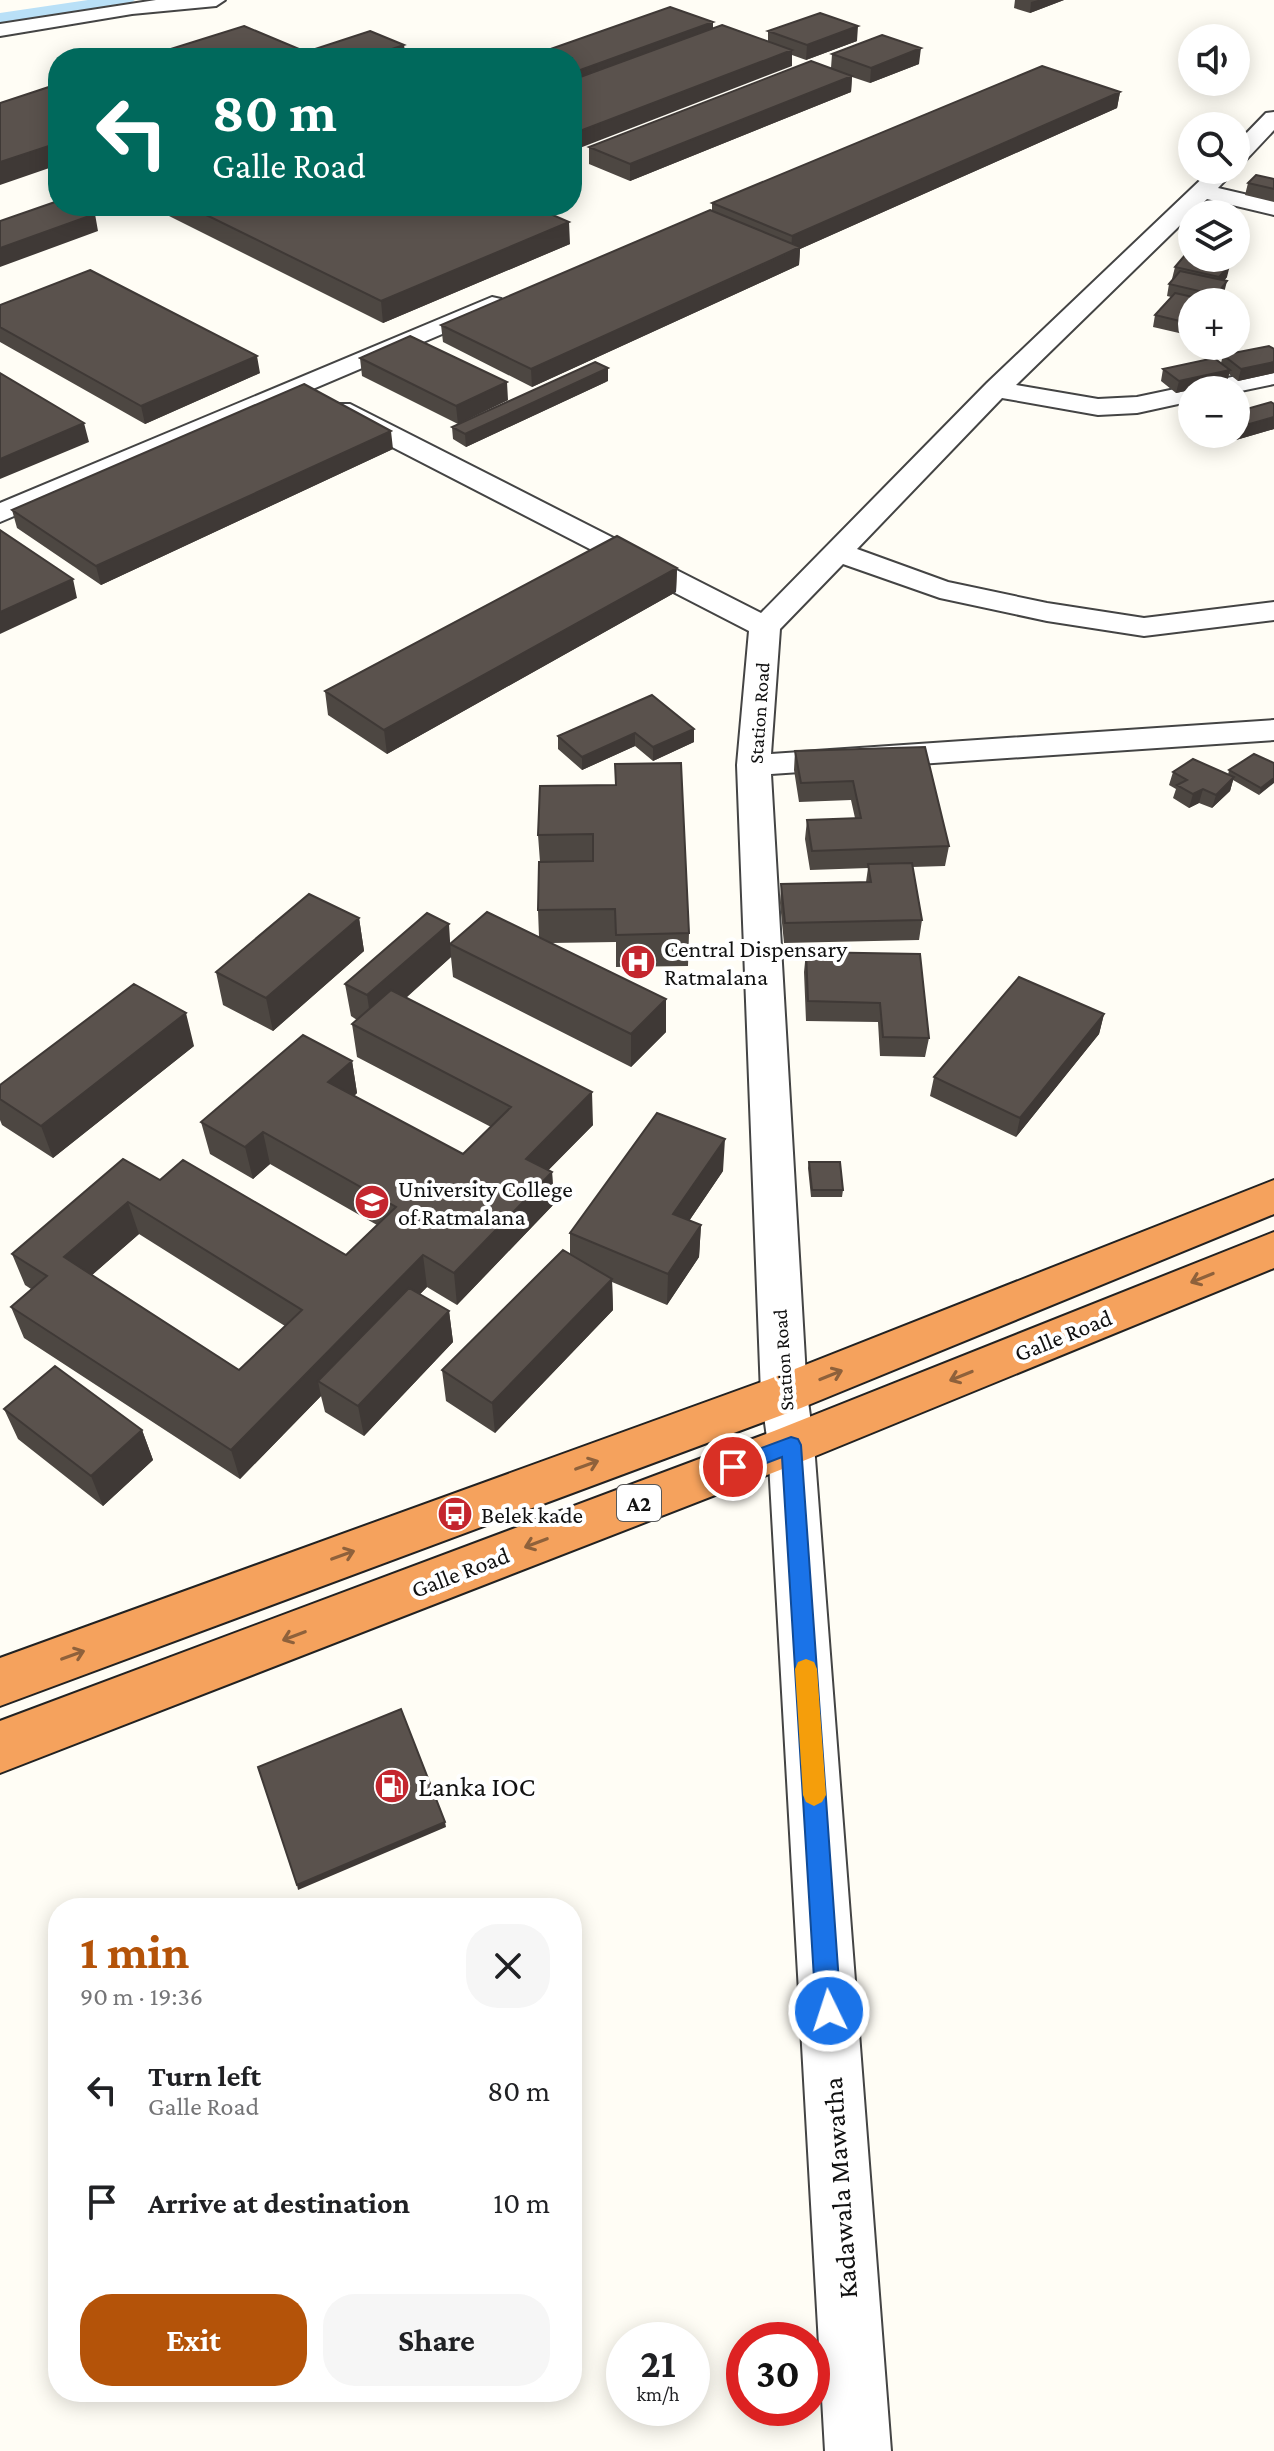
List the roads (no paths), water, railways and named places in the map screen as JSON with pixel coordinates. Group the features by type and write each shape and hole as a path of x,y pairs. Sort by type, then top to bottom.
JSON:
{"highway":[{"name":"Galle Road","path":"0,1747 787,1420 1274,1196"},
{"name":"Galle Road","path":"0,1682 787,1420 1274,1249"}],"street":[{"path":"0,30 132,8 216,0"},
{"path":"1250,143 1274,118"},
{"name":"Station Road","path":"787,1420 754,765 765,627 996,389 1210,184"},
{"path":"1223,184 1274,208"},
{"path":"0,513 518,294"},
{"path":"1250,381 1274,376"},
{"path":"297,387 765,627"},
{"path":"996,389 1098,407 1137,405 1178,396"},
{"path":"837,552 940,589 1047,612 1144,627 1274,611"},
{"path":"754,765 1274,730"},
{"name":"Kadawala Mawatha","path":"787,1420 858,2451"}],"waterway":[{"path":"0,19 126,0"}],"place":[{"name":"Central Dispensary Ratmalana","path":"638,962"},
{"name":"University College of Ratmalana","path":"372,1202"},
{"name":"Belek kade","path":"455,1514"},
{"name":"Lanka IOC","path":"392,1786"}]}
